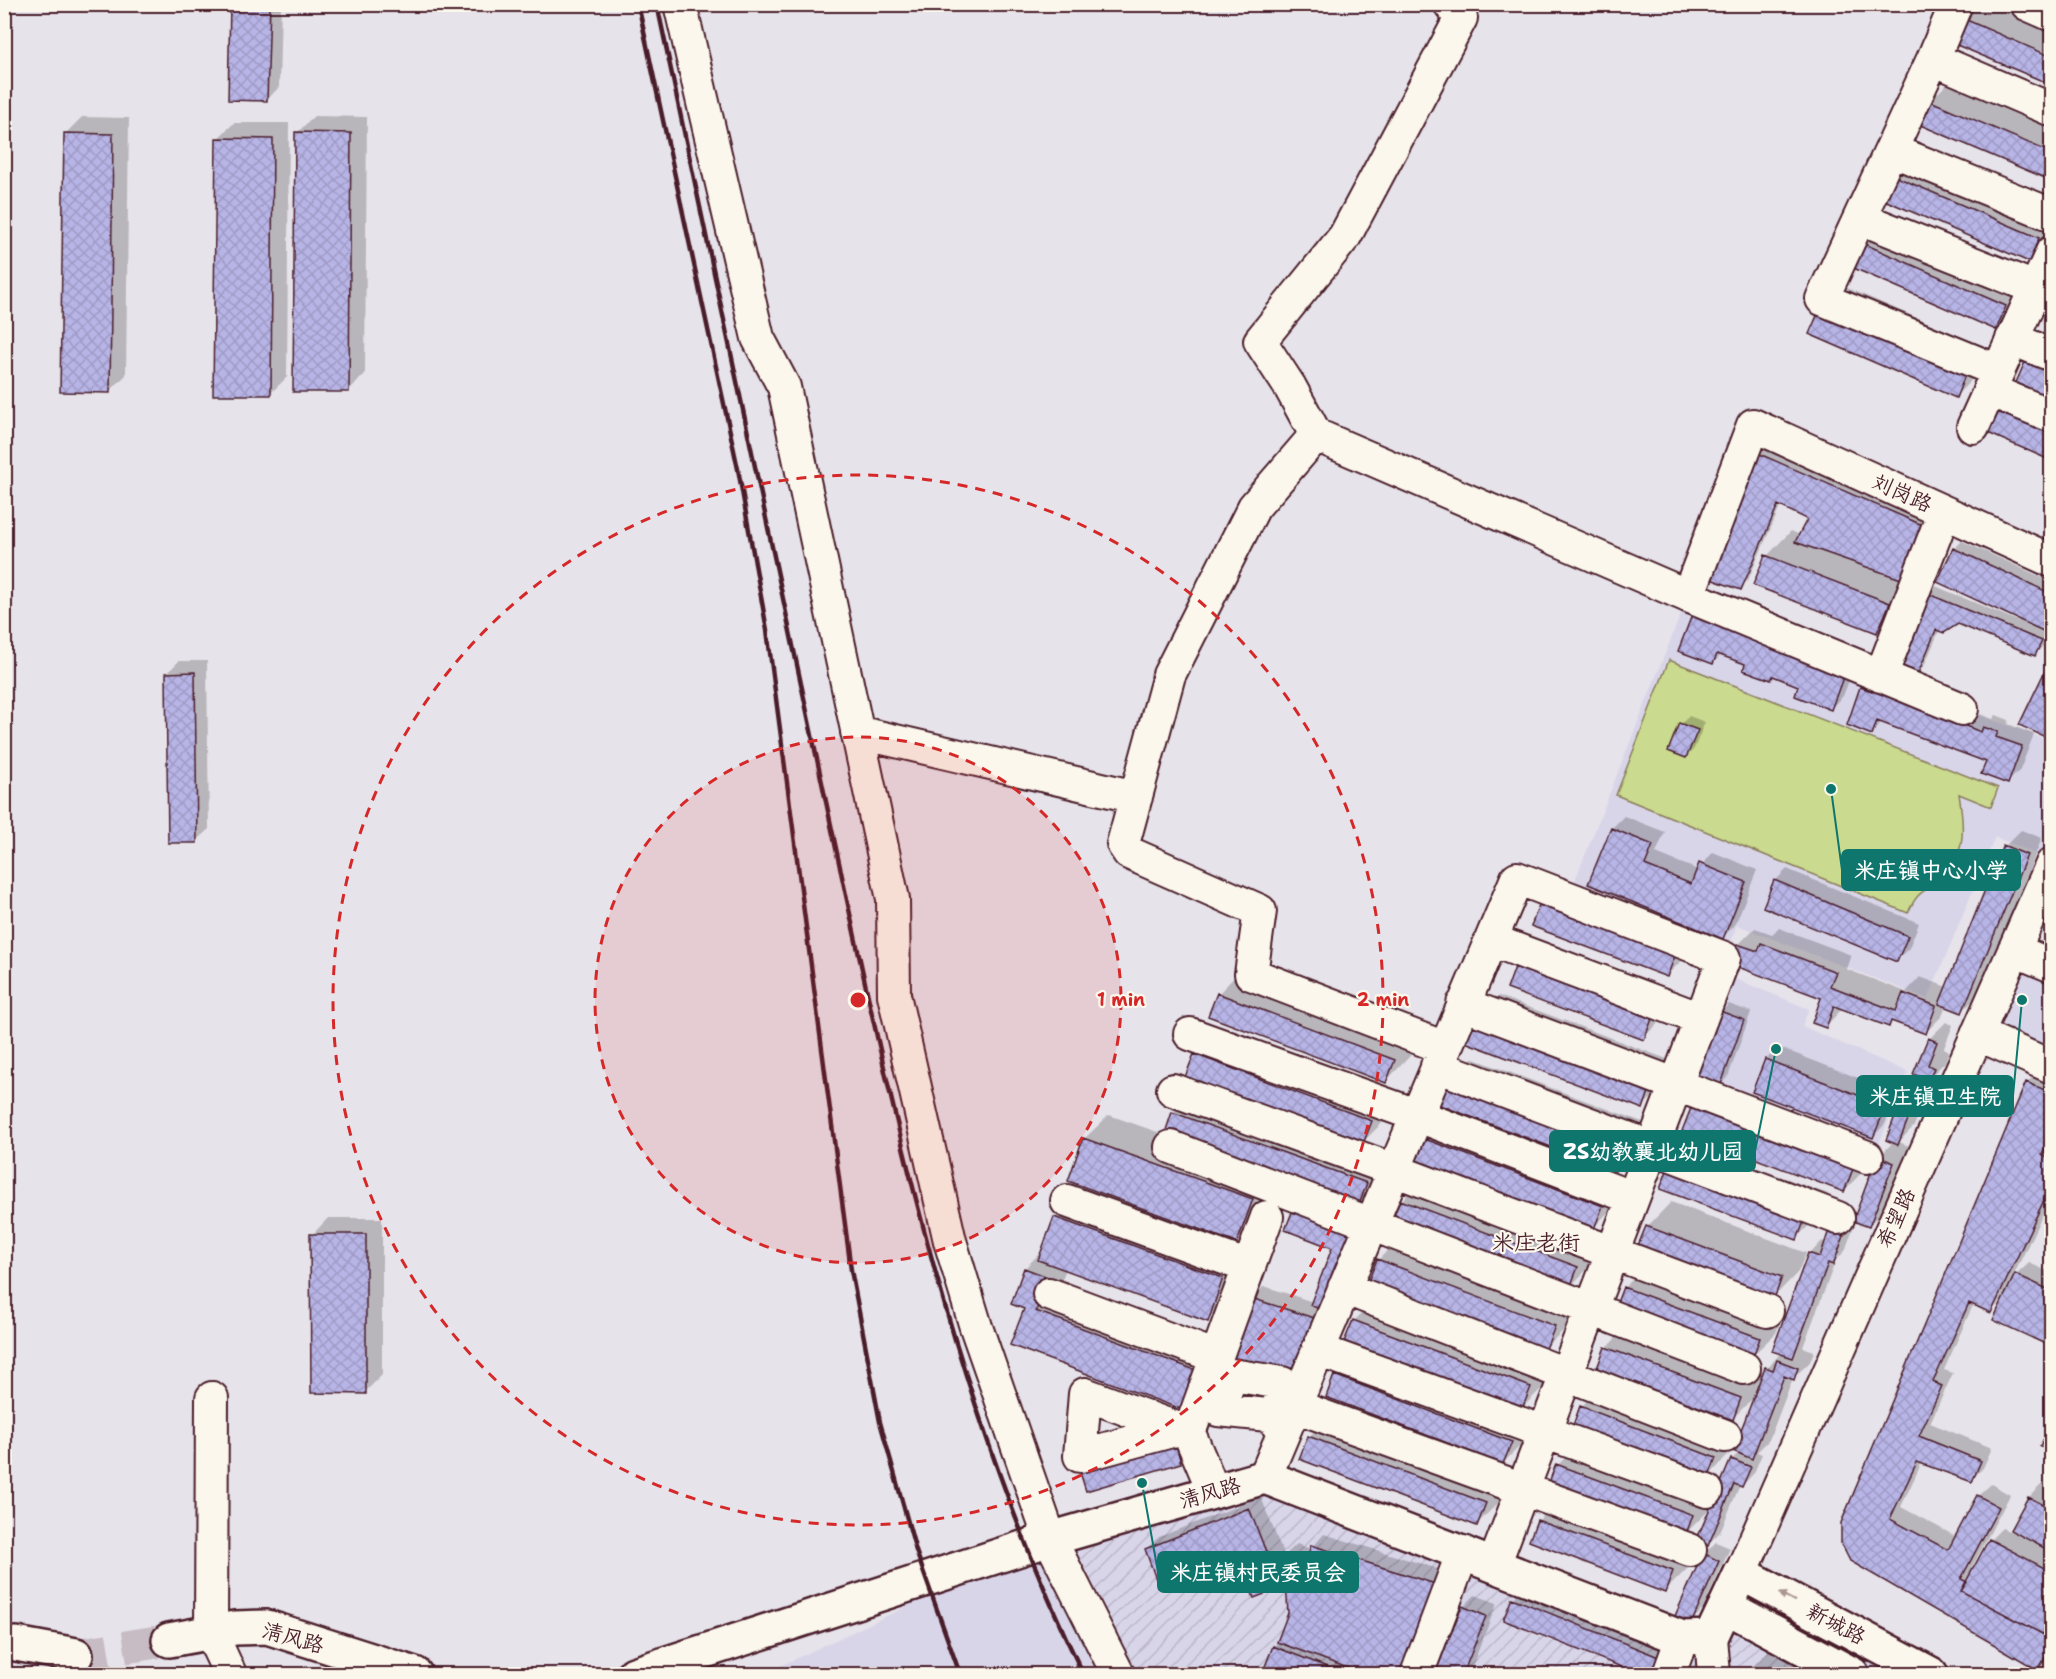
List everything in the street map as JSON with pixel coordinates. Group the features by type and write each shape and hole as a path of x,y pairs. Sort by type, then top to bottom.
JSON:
{"main road":[{"name":"清风路","path":"634,1674 1050,1539 1214,1492 1271,1464 1494,1565 1697,1637"},
{"path":"1697,1637 1728,1607 1741,1572"},
{"name":"新城路","path":"1741,1572 1932,1674"},
{"name":"新城路","path":"1728,1607 1852,1674"},
{"name":"清风路","path":"169,1641 235,1628 267,1627 415,1674"},
{"path":"16,1644 76,1655 49,1674"}],"street":[{"path":"680,4 758,338 784,387 893,899 894,995 950,1241 976,1327 1050,1539 1118,1674"},
{"path":"1450,4 1461,18 1346,236 1260,341 1290,387 1316,435 1688,596 1962,709"},
{"path":"1956,4 1933,59 1822,299 1994,381 2052,416"},
{"path":"2027,4 2052,15"},
{"path":"1933,59 2052,110"},
{"path":"1891,150 2052,215"},
{"path":"1860,218 2047,265 1973,427"},
{"path":"2012,339 2052,355"},
{"name":"刘岗路","path":"1688,596 1753,425 2052,561"},
{"path":"1316,435 1254,507 1169,675 1123,844 1129,853 1260,911 1251,975 1652,1148 1838,1218"},
{"path":"1881,676 1944,512"},
{"path":"857,732 1136,796"},
{"name":"希望路","path":"1741,1572 2052,864"},
{"path":"1271,1464 1287,1411 1318,1350 1517,878 1724,958 1494,1565"},
{"path":"1491,940 1701,1019"},
{"path":"2014,950 2052,966"},
{"path":"1463,1004 1867,1157"},
{"path":"1190,1034 1416,1115 1633,1198"},
{"path":"1977,1034 2052,1067"},
{"path":"1173,1090 1394,1170 1767,1311"},
{"path":"1171,1147 1744,1368"},
{"path":"1067,1201 1249,1267"},
{"path":"1214,1492 1184,1431 1217,1357 1267,1216"},
{"path":"1344,1288 1725,1436"},
{"path":"1049,1294 1217,1357"},
{"path":"1318,1350 1707,1491"},
{"path":"212,1398 211,1633 230,1674"},
{"path":"1287,1411 1523,1489 1690,1550"},
{"path":"1417,1674 1463,1552"},
{"path":"1669,1674 1697,1637 1714,1674"}],"shaded area":[{"path":"1688,596 1962,709 2051,741 2051,860 1995,837 1928,999 1737,925 1724,958 1568,898"},
{"path":"2014,950 2051,966 2051,1067 1977,1034"},
{"path":"1726,975 1809,1009 1802,1026 1908,1072 1875,1154 1684,1081"},
{"path":"1265,1477 1711,1637 1741,1573 1931,1674 1126,1674 1050,1539"},
{"path":"1050,1539 1125,1674 763,1674"}],"green space":[{"path":"1669,660 1998,788 1991,807 1959,794 1962,832 1958,854 1945,874 1916,898 1908,913 1616,795"}],"building":[{"path":"230,4 270,4 267,101 228,100"},
{"path":"1962,18 2052,57 2052,85 1952,43"},
{"path":"1928,100 2052,153 2052,181 1918,124"},
{"path":"295,132 351,133 349,392 293,392"},
{"path":"64,133 113,134 110,393 60,392"},
{"path":"216,138 273,139 271,395 213,395"},
{"path":"1892,175 2039,238 2029,262 1882,199"},
{"path":"1860,242 2006,306 1996,330 1849,266"},
{"path":"1819,311 1966,373 1956,398 1809,334"},
{"path":"2025,362 2052,373 2052,403 2014,387"},
{"path":"2000,406 2052,429 2052,461 1988,433"},
{"path":"1755,452 1927,527 1904,580 1795,542 1807,519 1778,505 1741,590 1705,577"},
{"path":"1953,548 2052,594 2052,635 1937,582"},
{"path":"1765,555 1890,603 1877,633 1753,585"},
{"path":"1926,593 2042,641 2035,656 1958,624 1944,633 1936,630 1917,676 1895,667"},
{"path":"1692,615 1845,672 1831,710 1795,696 1798,686 1773,676 1771,680 1743,670 1745,664 1717,654 1713,664 1678,651"},
{"path":"2052,656 2052,740 2019,725"},
{"path":"195,672 197,843 168,843 166,673"},
{"path":"1860,687 1887,696 1889,692 1904,698 1903,702 1981,732 1983,727 1998,732 1996,737 2022,746 2008,784 1981,774 1986,762 1877,721 1872,735 1847,725"},
{"path":"1679,723 1698,730 1686,758 1668,751"},
{"path":"1611,828 1653,845 1645,865 1691,884 1699,863 1746,882 1723,939 1588,884"},
{"path":"2003,845 2027,855 1962,1013 1939,1004"},
{"path":"1774,880 1908,936 1897,962 1763,907"},
{"path":"1539,905 1675,956 1667,977 1531,926"},
{"path":"1761,943 1836,972 1830,986 1896,1011 1903,993 1936,1006 1926,1034 1891,1021 1889,1027 1834,1006 1826,1028 1812,1023 1821,998 1730,964 1737,944 1758,951"},
{"path":"1515,967 1652,1019 1644,1040 1507,989"},
{"path":"1217,993 1395,1060 1386,1083 1208,1016"},
{"path":"1720,1011 1744,1020 1720,1087 1696,1078"},
{"path":"1473,1019 1651,1086 1643,1109 1465,1042"},
{"path":"1928,1038 1937,1042 1928,1065 1934,1068 1929,1080 1913,1074"},
{"path":"1194,1054 1372,1121 1363,1144 1185,1077"},
{"path":"1765,1059 1886,1106 1873,1138 1752,1092"},
{"path":"1446,1081 1624,1148 1615,1171 1437,1104"},
{"path":"2026,1082 2052,1093 2052,1135 2042,1155 2052,1160 2052,1183 1991,1313 1969,1303 1933,1382 1942,1386 1919,1436 1981,1461 1972,1482 1917,1462 1890,1519 1948,1550 1977,1495 1999,1507 1961,1579 1967,1582 1961,1591 2052,1639 2052,1646 2038,1670 1850,1561 1841,1543 1841,1523"},
{"path":"1901,1100 1914,1104 1898,1145 1886,1140"},
{"path":"1691,1108 1853,1169 1844,1192 1682,1131"},
{"path":"1172,1112 1367,1183 1358,1207 1164,1136"},
{"path":"1083,1138 1253,1199 1237,1243 1068,1181"},
{"path":"1425,1139 1603,1206 1594,1229 1416,1162"},
{"path":"1877,1156 1894,1163 1869,1227 1853,1221"},
{"path":"1668,1168 1805,1219 1797,1240 1660,1189"},
{"path":"1400,1200 1578,1267 1569,1290 1391,1223"},
{"path":"1294,1207 1362,1232 1332,1314 1310,1305 1332,1248 1285,1230"},
{"path":"1054,1217 1223,1278 1208,1322 1038,1260"},
{"path":"1646,1226 1782,1277 1774,1299 1637,1248"},
{"path":"1829,1230 1844,1236 1833,1265 1828,1263 1793,1358 1772,1351 1808,1253 1820,1257"},
{"path":"310,1234 366,1234 366,1394 311,1393"},
{"path":"1377,1259 1555,1326 1546,1349 1368,1282"},
{"path":"1024,1268 1048,1277 1036,1311 1198,1371 1183,1410 1010,1345 1024,1309 1011,1304"},
{"path":"2015,1274 2052,1291 2052,1347 1993,1320"},
{"path":"1623,1287 1760,1338 1752,1359 1615,1308"},
{"path":"1251,1298 1314,1318 1295,1379 1231,1358"},
{"path":"1353,1320 1531,1387 1522,1409 1344,1342"},
{"path":"1605,1347 1741,1398 1733,1420 1597,1368"},
{"path":"1777,1360 1798,1368 1794,1380 1784,1376 1752,1459 1733,1451 1765,1367 1773,1370"},
{"path":"1334,1375 1512,1442 1503,1464 1326,1397"},
{"path":"1580,1406 1716,1458 1708,1479 1572,1428"},
{"path":"2052,1422 2052,1452 2040,1446"},
{"path":"1308,1436 1486,1503 1477,1526 1299,1459"},
{"path":"1174,1437 1181,1463 1086,1491 1079,1469"},
{"path":"1731,1459 1751,1467 1742,1487 1734,1484 1708,1546 1696,1541"},
{"path":"1556,1464 1693,1515 1685,1537 1548,1485"},
{"path":"2028,1497 2052,1509 2052,1552 2010,1530"},
{"path":"1249,1508 1280,1588 1254,1598 1236,1551 1157,1582 1145,1549"},
{"path":"1537,1520 1673,1571 1665,1593 1529,1541"},
{"path":"1989,1539 2052,1572 2052,1623 2044,1635 1961,1591"},
{"path":"1311,1545 1432,1583 1438,1592 1412,1674 1364,1674 1277,1642 1288,1613 1284,1555 1306,1564"},
{"path":"1703,1553 1719,1561 1691,1624 1675,1616"},
{"path":"1512,1598 1671,1662 1666,1674 1639,1674 1503,1620"},
{"path":"1462,1606 1486,1616 1463,1674 1435,1674"},
{"path":"1273,1646 1345,1674 1262,1674"}],"tunnel":[{"path":"76,1655 169,1640"}],"railway":[{"path":"638,4 738,469 767,630 851,1270 880,1422 916,1551 960,1674"},
{"path":"657,4 852,921 902,1142 961,1359 996,1466 1037,1571 1083,1674"}],"place":[{"name":"米庄镇中心小学","path":"1831,789"},
{"name":"米庄镇卫生院","path":"2022,1000"},
{"name":"ZS幼教襄北幼儿园","path":"1776,1049"},
{"name":"米庄镇村民委员会","path":"1142,1483"}],"district":[{"name":"米庄老街","path":"1536,1242"}]}
